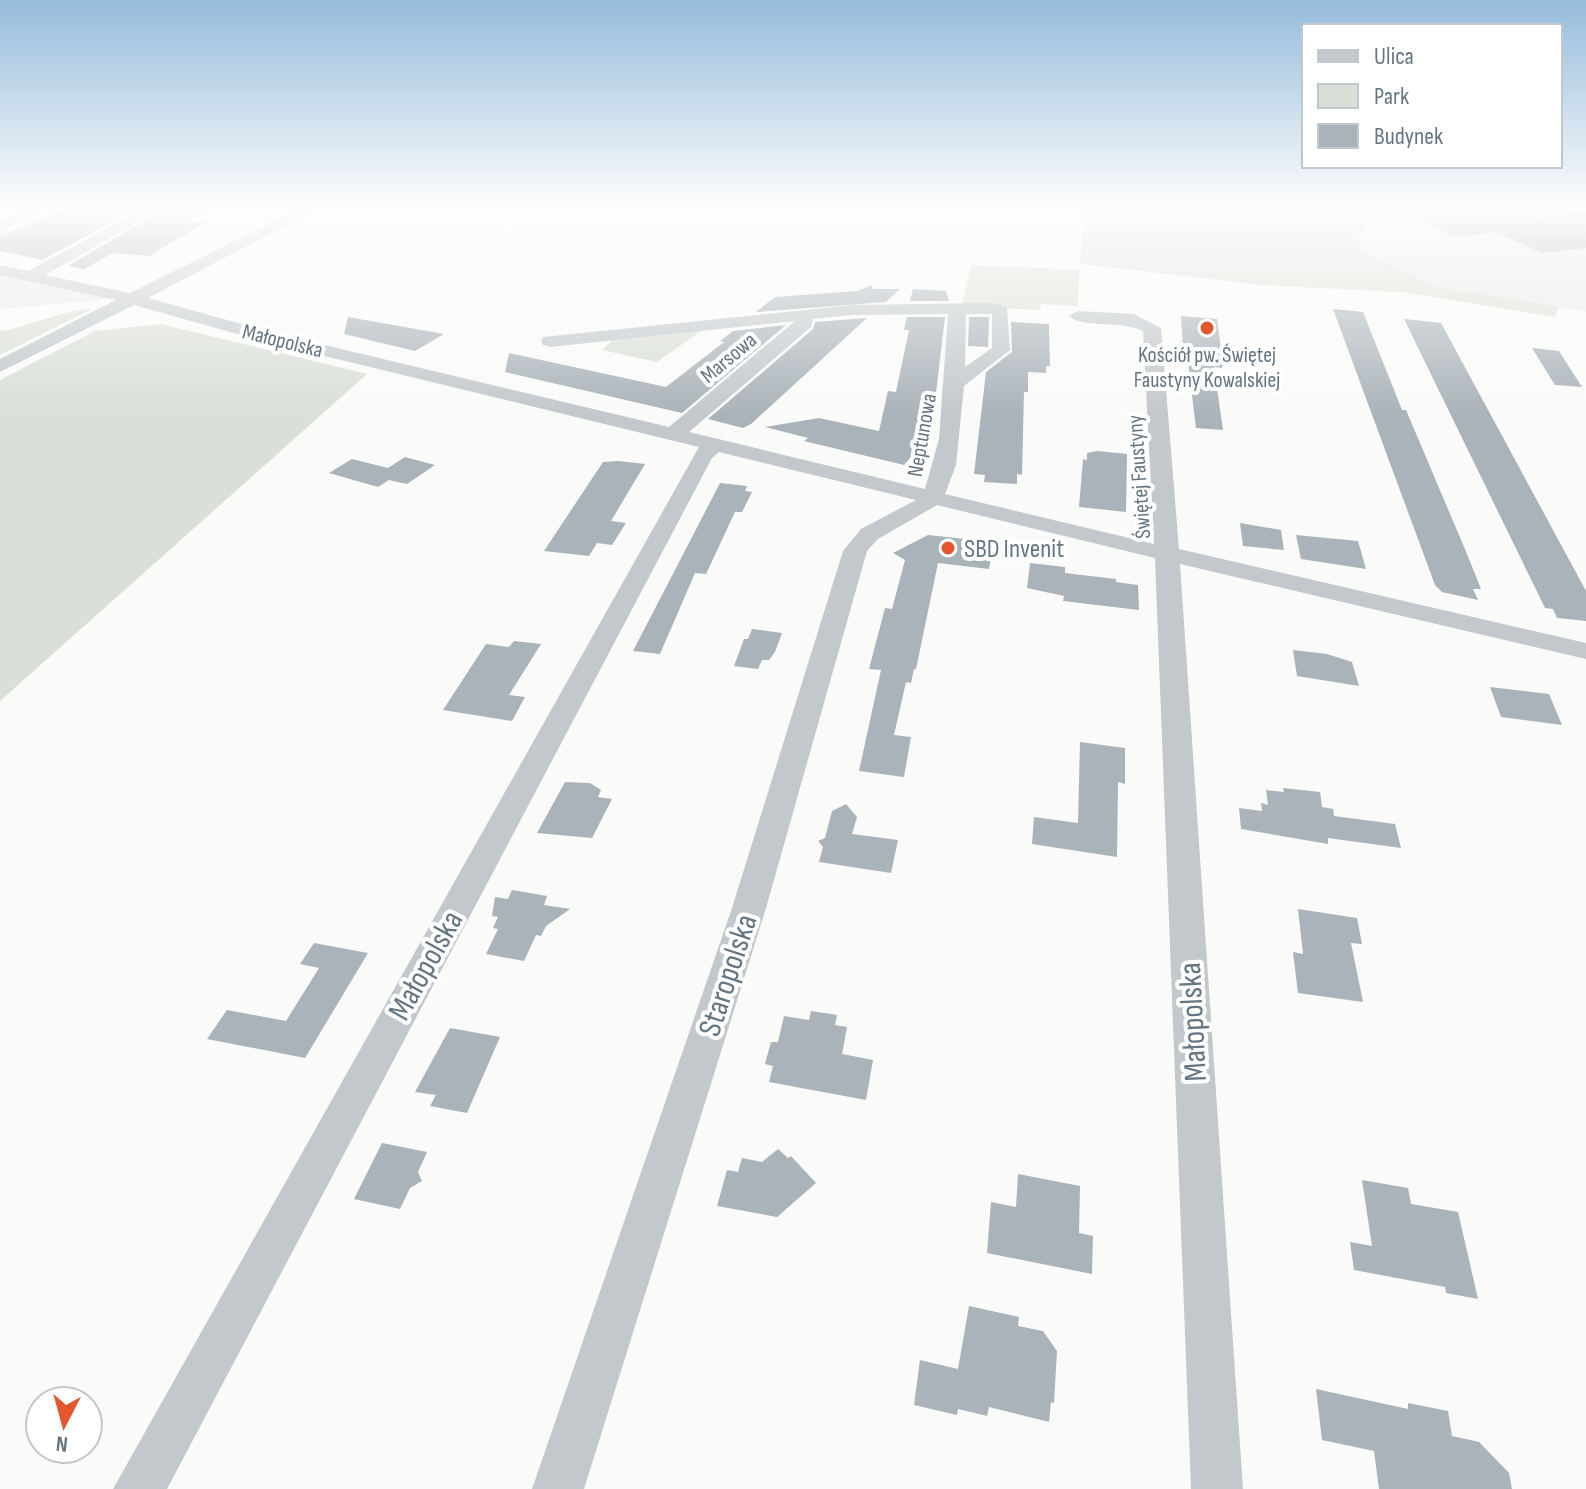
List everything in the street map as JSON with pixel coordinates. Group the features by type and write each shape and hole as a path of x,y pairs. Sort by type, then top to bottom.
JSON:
{"street":[{"path":"0,366 177,276"},
{"name":"Małopolska","path":"29,277 132,299 278,340 1167,554 1586,651"},
{"path":"550,341 865,309 957,308"},
{"name":"Neptunowa","path":"933,496 942,477 955,383 957,308 1001,311 1001,350 955,383"},
{"name":"Marsowa","path":"674,434 805,323 802,315"},
{"name":"Świętej Faustyny","path":"1078,316 1134,319 1152,328 1167,554"},
{"name":"Małopolska","path":"139,1489 703,455 715,444"},
{"name":"Staropolska","path":"558,1489 749,908 855,551 862,539 920,507 933,496"},
{"name":"Małopolska","path":"1167,554 1217,1489"}],"shaded area":[{"path":"0,276 110,299 0,309"},
{"path":"1415,276 1586,276 1586,312 1434,286"}],"green space":[{"path":"968,276 1079,276 1078,306 1041,304 1040,310 962,306"},
{"path":"1188,276 1415,276 1434,286 1559,307 1555,317 1401,292 1262,285"},
{"path":"92,309 0,355 0,331"},
{"path":"161,324 367,374 0,701 0,380 95,331"},
{"path":"701,331 657,362 602,350 613,340"}],"building":[{"path":"872,285 873,289 900,289 886,302 756,312 775,297 857,291"},
{"path":"913,289 946,291 949,301 910,301"},
{"path":"1333,309 1363,312 1402,410 1406,410 1481,589 1473,589 1478,600 1442,592 1435,585"},
{"path":"1181,316 1217,319 1223,364 1222,368 1214,367 1223,430 1196,428 1188,362 1184,362"},
{"path":"348,317 444,334 415,351 344,334"},
{"path":"907,317 945,317 931,435 904,465 804,441 808,438 765,427 819,418 879,431 888,391 896,392 909,330 904,330"},
{"path":"969,317 989,317 988,347 968,346"},
{"path":"867,318 751,424 743,428 708,419 813,329 815,322"},
{"path":"1404,319 1441,323 1586,591 1586,621 1557,618 1553,609 1545,608"},
{"path":"1011,322 1049,324 1050,366 1046,366 1046,373 1028,372 1028,392 1024,392 1022,475 1017,474 1017,484 984,482 985,475 974,474 986,372 1012,352"},
{"path":"786,325 682,413 505,372 509,353 666,387 724,342 720,341 733,331"},
{"path":"1532,348 1559,351 1582,387 1555,385"},
{"path":"1087,453 1127,454 1126,512 1079,507 1083,459 1087,460"},
{"path":"405,457 435,465 407,484 389,480 378,487 329,473 352,459 388,468"},
{"path":"603,462 645,464 611,521 626,523 612,545 597,543 589,556 544,551"},
{"path":"720,483 747,486 745,491 752,492 742,512 735,512 706,574 695,573 660,654 633,651"},
{"path":"1240,523 1281,530 1284,550 1243,546"},
{"path":"928,535 993,542 989,569 938,563 916,669 911,683 906,682 894,735 911,737 904,777 859,771 881,670 869,669 885,608 892,609 905,560 893,553"},
{"path":"1296,535 1358,541 1366,569 1301,559"},
{"path":"1030,563 1065,567 1065,573 1138,585 1139,610 1063,601 1064,596 1027,588"},
{"path":"752,629 782,633 775,652 769,660 762,660 758,669 734,666 744,639 748,639"},
{"path":"514,641 541,644 509,695 525,697 512,721 443,710 486,644 509,647"},
{"path":"1293,650 1327,654 1352,662 1359,686 1297,676"},
{"path":"1490,687 1549,694 1562,725 1501,717"},
{"path":"1080,742 1125,748 1125,784 1118,782 1117,857 1032,844 1034,817 1078,823"},
{"path":"565,782 590,783 601,790 598,797 612,799 592,838 537,833"},
{"path":"1283,788 1320,792 1322,807 1333,809 1334,816 1395,824 1401,848 1328,838 1328,844 1241,829 1239,808 1262,811 1261,803 1268,805 1266,790 1284,792"},
{"path":"846,804 857,817 852,834 898,840 891,873 819,862 823,847 818,841 825,838 832,811"},
{"path":"512,890 547,896 544,905 570,909 546,926 541,936 536,935 524,961 486,954 498,929 493,928 498,917 492,916 495,897 508,899"},
{"path":"1298,909 1357,918 1362,944 1351,943 1363,1002 1298,993 1293,952 1303,954"},
{"path":"314,943 368,953 305,1058 207,1039 227,1010 286,1021 319,968 300,964"},
{"path":"811,1011 837,1015 835,1025 847,1027 842,1054 873,1060 866,1100 769,1082 773,1066 765,1064 771,1042 778,1042 784,1016 809,1020"},
{"path":"450,1028 500,1037 467,1113 430,1106 436,1095 415,1092"},
{"path":"382,1143 427,1152 418,1172 422,1181 410,1188 400,1209 354,1199"},
{"path":"778,1149 788,1158 791,1156 816,1183 777,1217 717,1206 727,1170 738,1172 742,1158 762,1162"},
{"path":"1018,1174 1080,1186 1079,1233 1093,1236 1092,1274 987,1253 991,1202 1016,1207"},
{"path":"1362,1180 1408,1188 1411,1204 1458,1212 1478,1299 1446,1293 1445,1287 1354,1270 1350,1242 1372,1246"},
{"path":"969,1306 1019,1317 1018,1326 1043,1331 1057,1351 1054,1403 1051,1402 1049,1422 989,1407 987,1416 958,1409 957,1415 914,1405 920,1360 958,1369"},
{"path":"1316,1389 1408,1409 1408,1403 1448,1411 1452,1436 1479,1442 1509,1473 1512,1489 1379,1489 1374,1451 1322,1440"}],"place":[{"name":"Kościół pw. Świętej Faustyny Kowalskiej","path":"1207,328"},
{"name":"SBD Invenit","path":"948,548"}]}
